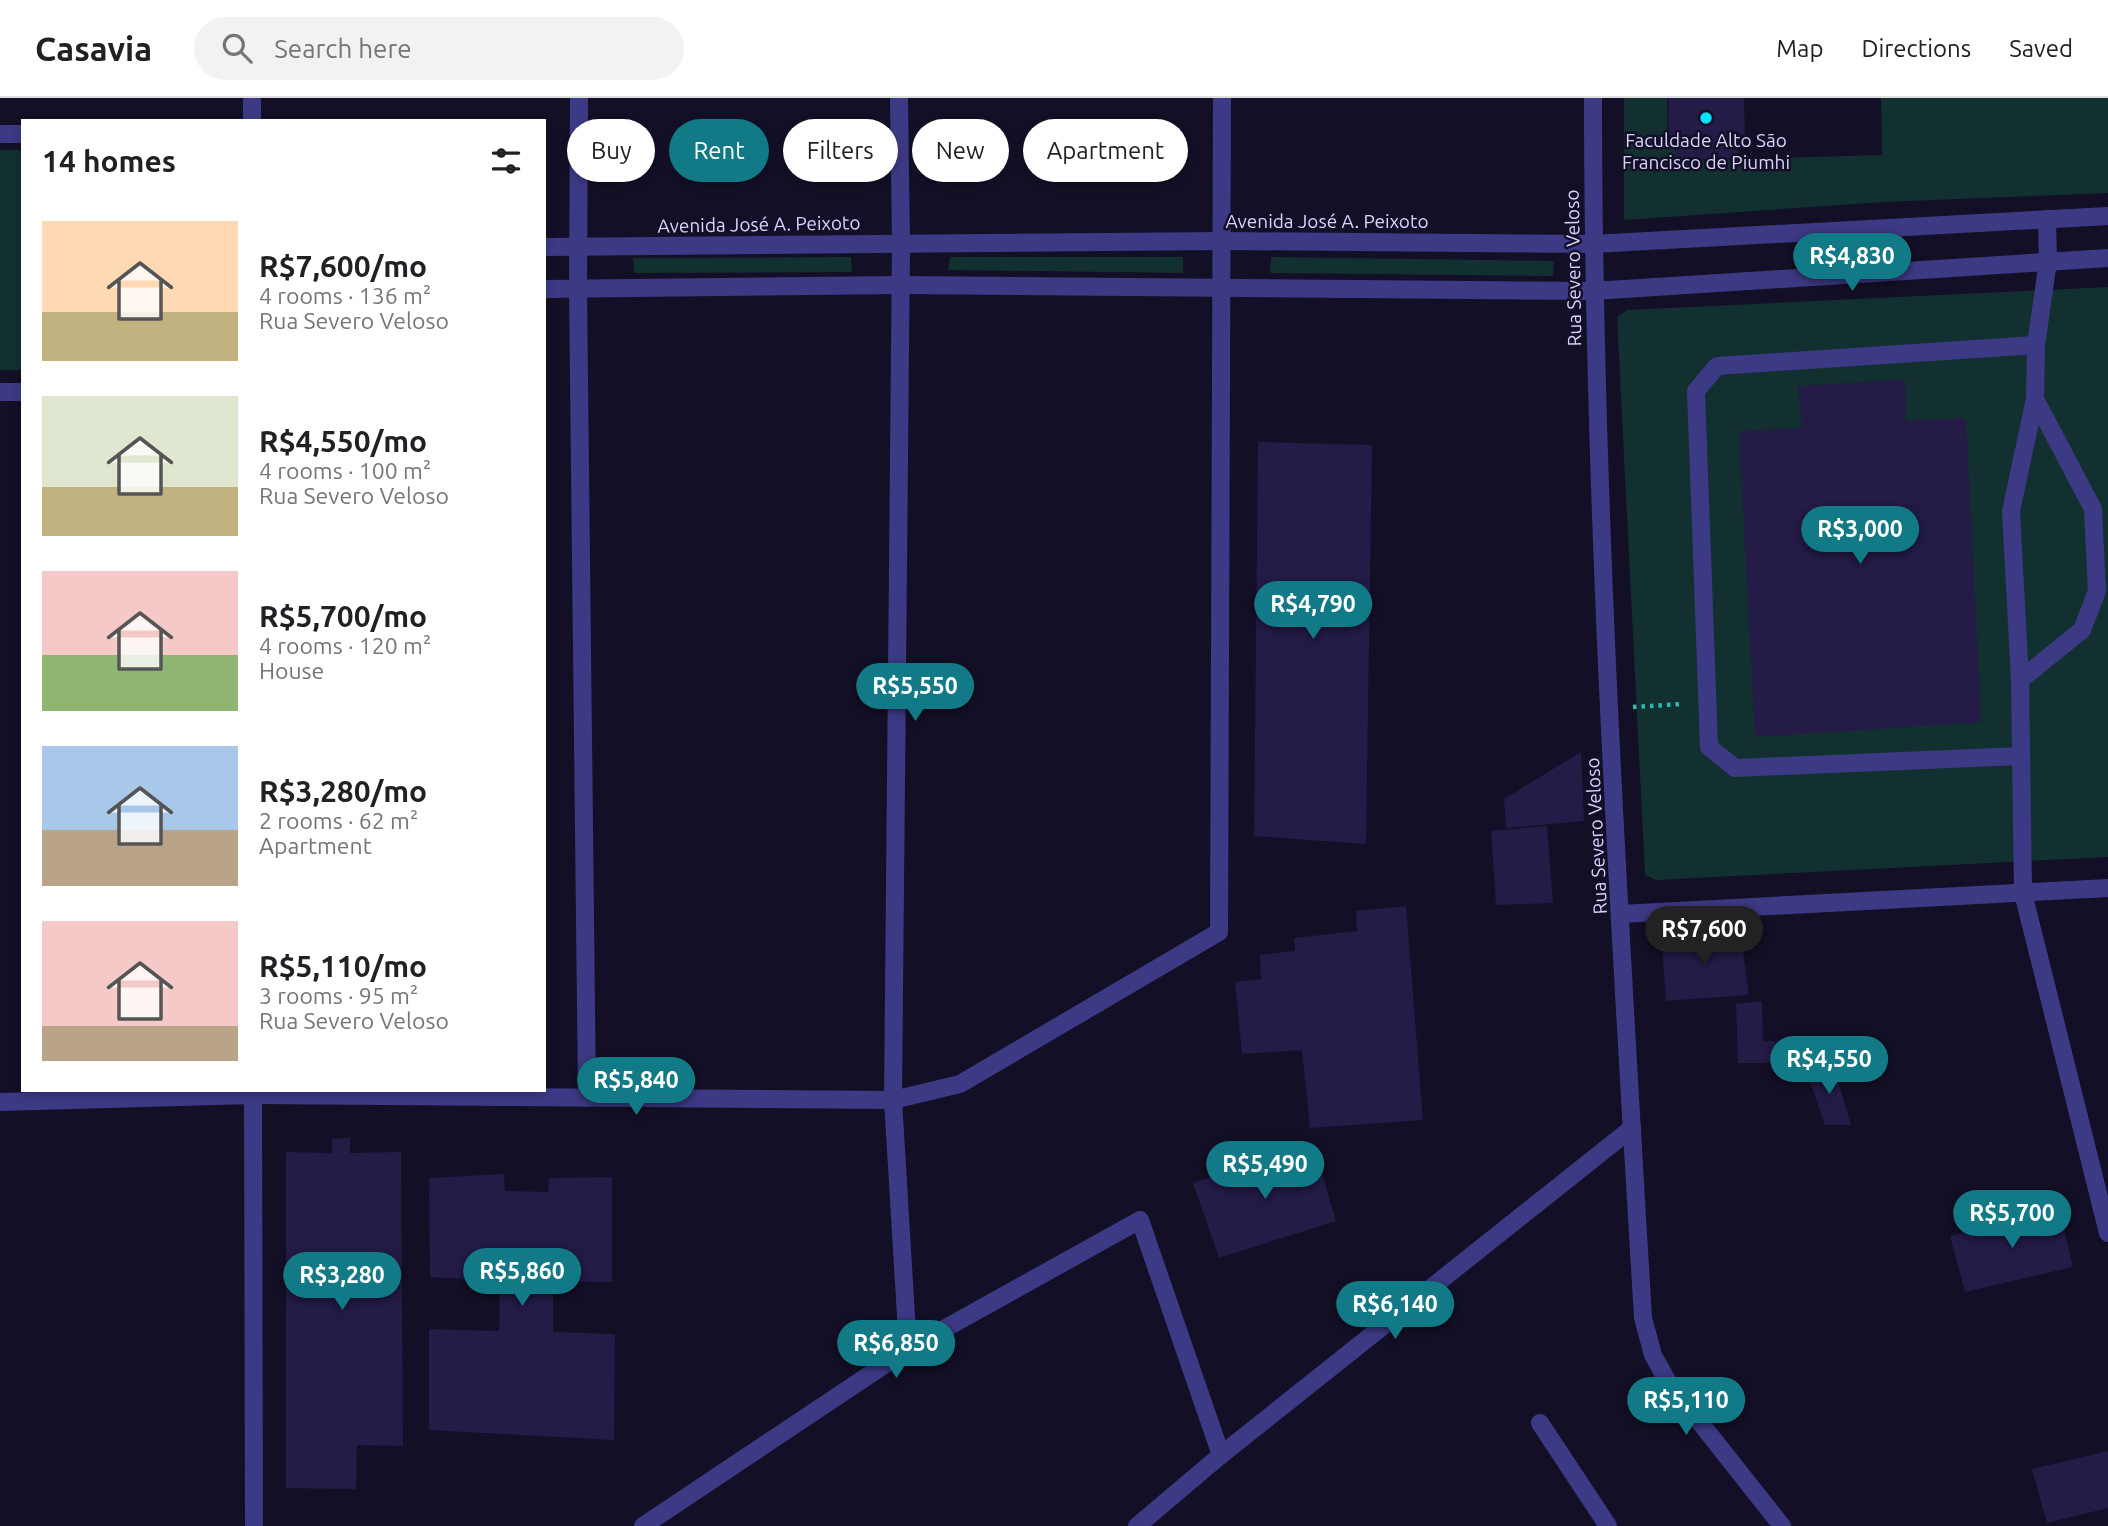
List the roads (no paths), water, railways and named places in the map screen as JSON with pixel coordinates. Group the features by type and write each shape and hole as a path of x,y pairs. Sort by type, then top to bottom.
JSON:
{"street":[{"path":"252,98 252,119"},
{"path":"579,98 578,289 587,1098"},
{"path":"899,98 901,243 893,1100 908,1349"},
{"path":"0,1102 253,1093 893,1100 960,1084 1219,932 1224,241 1222,98"},
{"name":"Rua Severo Veloso","path":"1592,98 1593,291 1609,709 1643,1318 1653,1354 1688,1409 1782,1526"},
{"path":"0,134 21,134"},
{"name":"Avenida José A. Peixoto","path":"546,247 1224,241 1593,244 2108,216"},
{"path":"2047,219 2048,261 2036,345 2035,399 2011,511 2020,680 2023,892 2108,1233"},
{"path":"546,289 900,285 1593,291 2108,258"},
{"path":"2020,757 1735,768 1709,747 1696,391 1717,366 2036,345"},
{"path":"0,391 21,392"},
{"path":"2020,680 2082,630 2097,591 2093,509 2035,399"},
{"path":"1621,914 2108,888"},
{"path":"253,1093 254,1526"},
{"path":"1137,1526 1220,1455 1632,1128"},
{"path":"643,1526 908,1349 1139,1220 1220,1455"},
{"path":"1540,1423 1608,1526"}],"place":[{"name":"Faculdade Alto São Francisco de Piumhi","path":"1706,118"}]}
